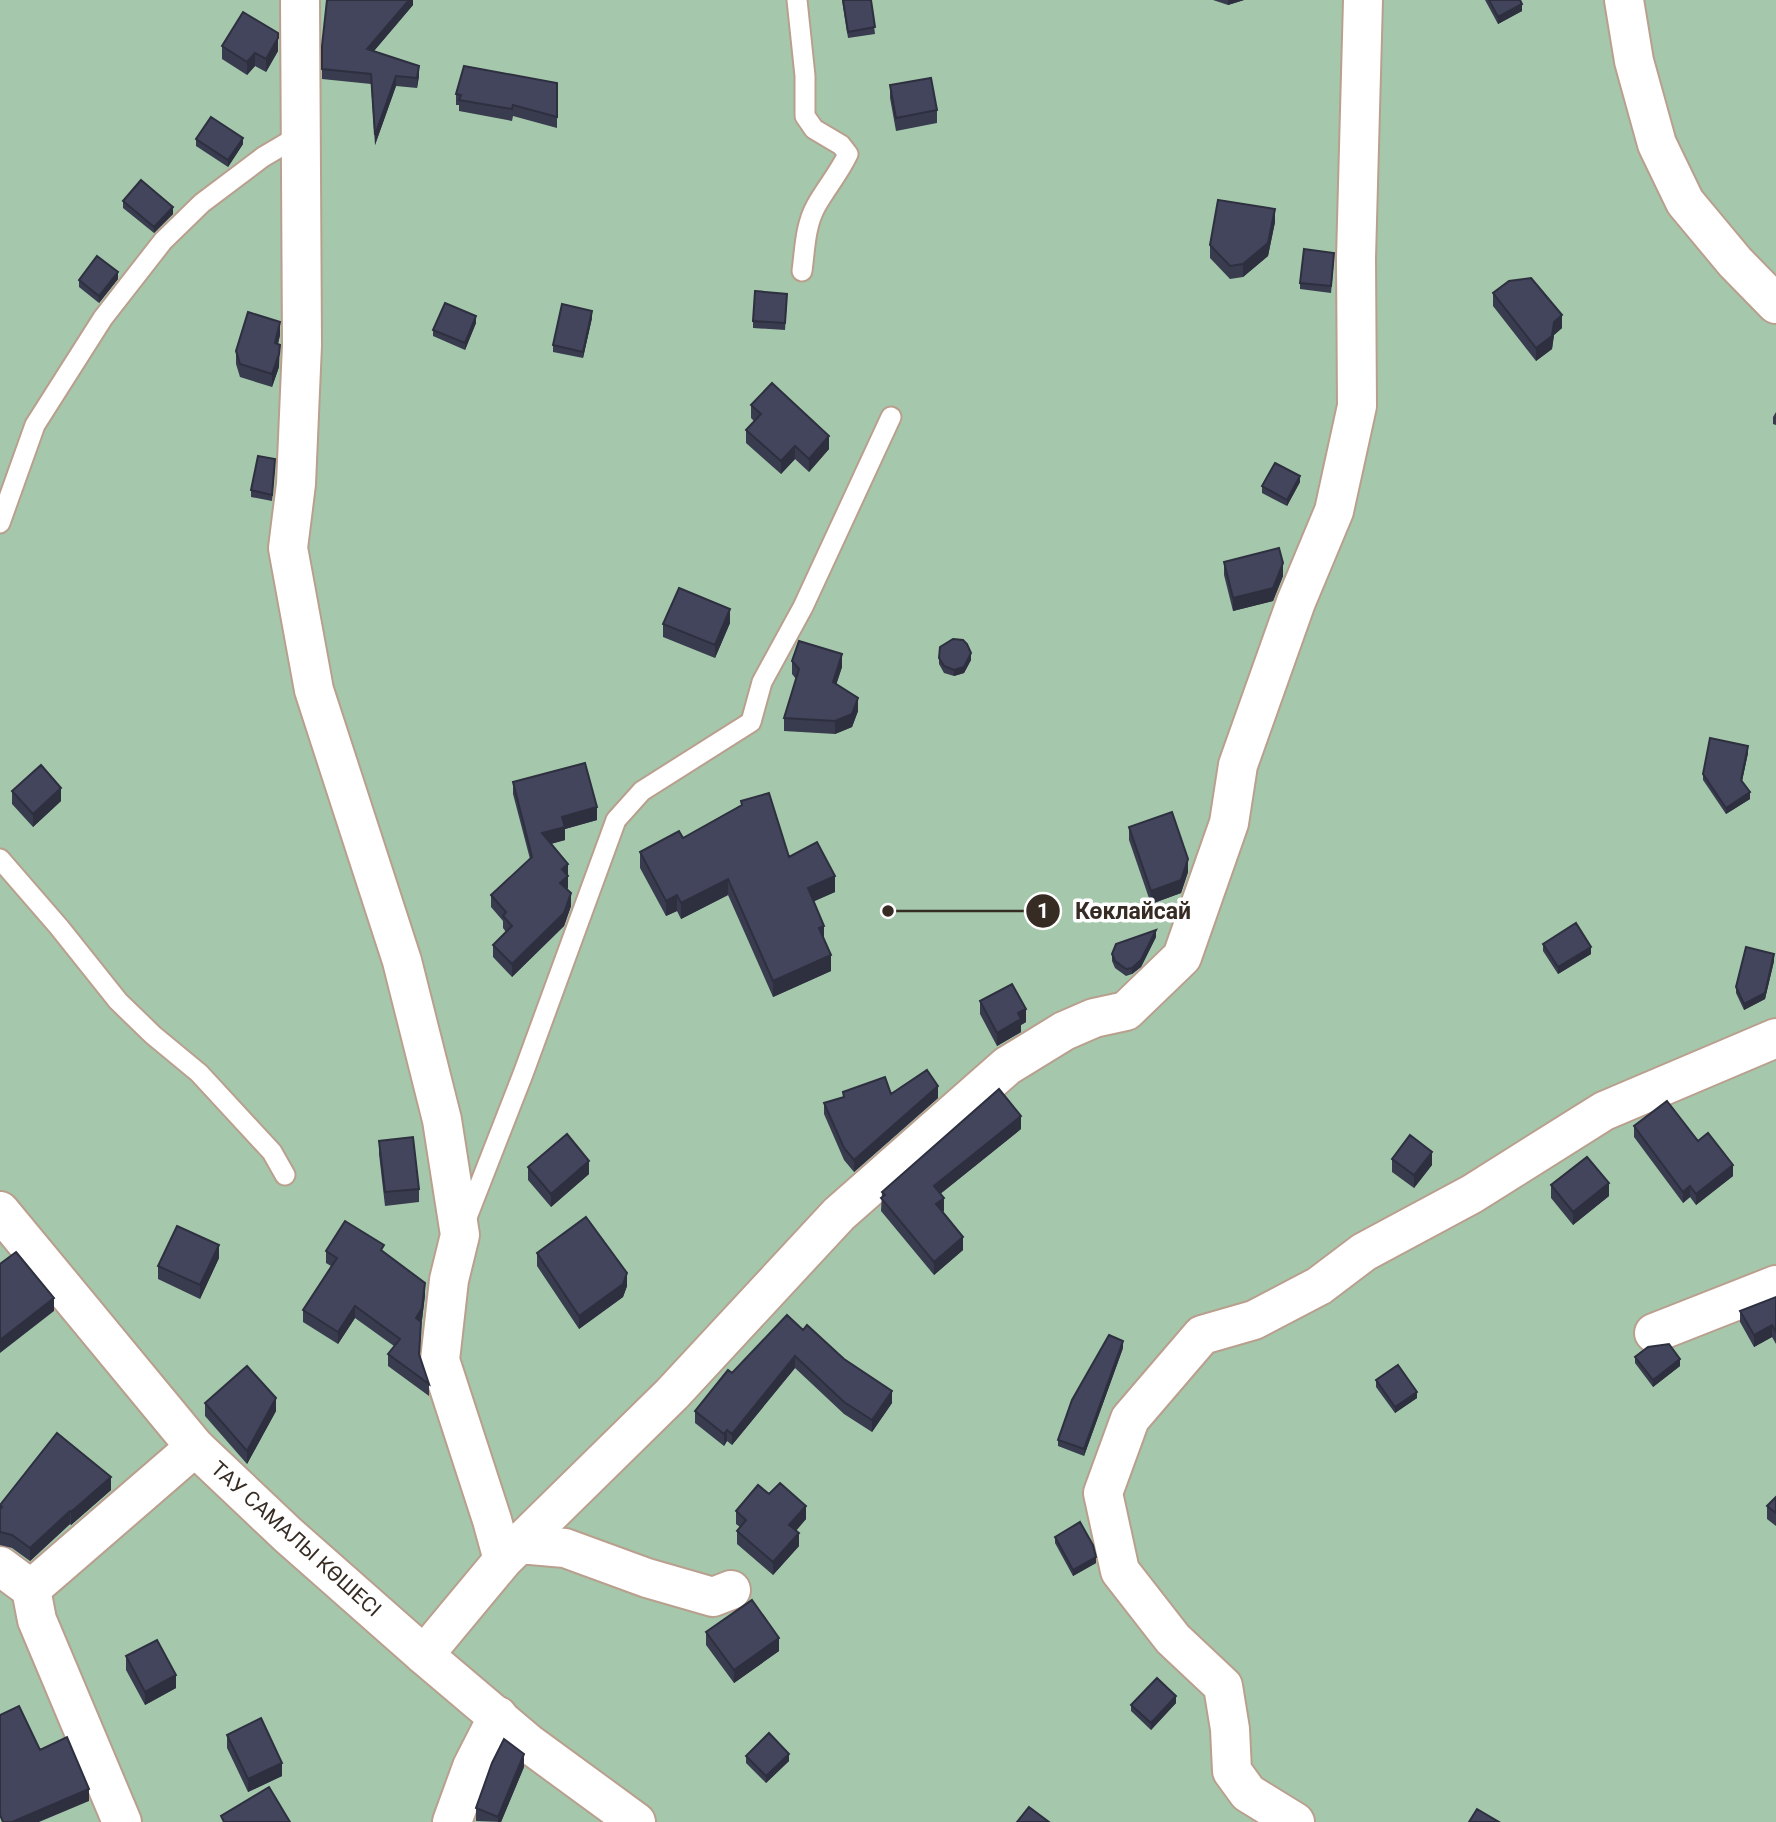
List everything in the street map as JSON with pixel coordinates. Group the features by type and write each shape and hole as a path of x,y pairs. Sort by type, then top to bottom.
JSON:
{"street":[{"path":"300,0 302,345 296,484 288,548 314,690 402,961 442,1120 460,1236 449,1280 440,1360 492,1520 511,1552"},
{"path":"424,1655 511,1552 672,1394 839,1214 1007,1066 1064,1031 1094,1018 1126,1011 1182,957 1229,823 1238,765 1296,602 1334,511 1357,406 1356,258 1363,0"},
{"path":"1624,0 1634,61 1657,144 1685,202 1735,262 1776,304"},
{"path":"1294,1822 1248,1793 1232,1771 1230,1729 1223,1686 1172,1639 1119,1571 1103,1493 1130,1419 1202,1335 1254,1320 1319,1286 1364,1252 1472,1195 1604,1111 1776,1038"},
{"name":"ТАУ САМАЛЫ КӨШЕСІ","path":"0,1211 195,1447 288,1535 424,1655 528,1743 636,1822"},
{"path":"1654,1333 1776,1285"},
{"path":"31,1589 195,1447"},
{"path":"511,1552 565,1548 647,1578 713,1597 731,1590"},
{"path":"0,1566 31,1589 37,1620 122,1822"},
{"path":"453,1822 472,1767 498,1716"}],"lane":[{"path":"797,0 805,76 805,116 814,129 841,145 848,154 816,206 807,228 802,271"},
{"path":"0,523 35,425 103,318 163,241 202,203 263,157 302,134"},
{"path":"460,1236 523,1074 615,820 642,791 751,722 762,682 803,607 891,417"},
{"path":"0,859 118,1001 153,1035 209,1082 272,1152 285,1175"}],"green space":[{"path":"0,0 1776,0 1776,1822 0,1822"}],"building":[{"path":"327,0 409,0 367,49 419,66 417,78 396,76 375,135 371,74 322,69"},
{"path":"843,0 871,0 875,27 848,32"},
{"path":"1489,0 1520,0 1522,4 1498,17"},
{"path":"243,12 278,33 266,59 255,53 247,62 222,46"},
{"path":"464,66 557,83 557,117 513,105 512,109 459,100 461,95 456,94"},
{"path":"931,78 937,110 896,118 890,85"},
{"path":"211,117 243,138 228,160 196,139"},
{"path":"141,180 173,207 154,227 123,201"},
{"path":"1218,200 1275,209 1268,243 1243,264 1230,266 1210,245"},
{"path":"1304,249 1334,253 1331,286 1300,283"},
{"path":"97,256 118,272 99,296 79,280"},
{"path":"1531,278 1562,315 1554,322 1552,336 1536,348 1493,293 1509,281"},
{"path":"755,291 787,294 785,323 753,321"},
{"path":"445,303 476,316 465,343 433,330"},
{"path":"562,304 592,311 583,352 553,345"},
{"path":"248,312 280,322 275,343 280,345 279,354 272,374 240,364 236,351"},
{"path":"772,383 829,436 809,459 795,446 781,461 746,430 761,414 751,405"},
{"path":"258,456 275,459 272,495 251,490"},
{"path":"1275,463 1300,476 1287,500 1262,486"},
{"path":"1279,548 1283,563 1273,588 1233,598 1224,562"},
{"path":"679,588 730,609 715,645 663,624"},
{"path":"953,639 963,640 971,653 964,667 954,670 944,666 939,658 940,647"},
{"path":"799,641 842,654 833,682 858,698 852,714 835,721 784,718 799,669 792,661"},
{"path":"1710,738 1748,746 1741,780 1750,792 1726,808 1703,774"},
{"path":"585,763 597,807 562,817 565,827 542,833 568,864 562,869 568,876 560,883 571,893 564,913 512,964 493,945 512,926 503,916 506,912 491,895 532,857 513,782"},
{"path":"41,765 61,788 33,814 12,791"},
{"path":"769,793 789,857 817,842 835,876 808,888 824,926 819,928 831,955 773,981 728,879 681,903 677,895 666,901 640,852 679,831 683,838 742,805 741,801"},
{"path":"1172,812 1188,859 1181,880 1151,891 1129,827"},
{"path":"1576,923 1591,947 1558,967 1543,944"},
{"path":"1156,930 1141,960 1132,968 1126,969 1115,961 1112,954 1116,944"},
{"path":"1746,947 1774,954 1765,993 1744,1004 1736,987"},
{"path":"1012,984 1026,1009 1018,1013 1021,1019 997,1033 980,1001"},
{"path":"927,1070 938,1086 854,1160 844,1148 824,1103 844,1097 843,1092 885,1077 891,1094"},
{"path":"999,1089 1021,1116 934,1186 944,1198 936,1204 963,1237 934,1262 881,1198 885,1195 882,1192"},
{"path":"1667,1101 1698,1141 1708,1133 1733,1165 1696,1194 1690,1186 1683,1192 1634,1126"},
{"path":"567,1134 589,1161 551,1194 528,1167"},
{"path":"1410,1135 1432,1152 1414,1175 1392,1159"},
{"path":"413,1137 419,1189 385,1192 379,1141"},
{"path":"1587,1157 1609,1183 1573,1212 1551,1185"},
{"path":"586,1217 627,1273 623,1284 579,1316 537,1253"},
{"path":"345,1221 384,1245 381,1250 425,1283 422,1308 416,1318 421,1322 419,1354 429,1384 388,1354 400,1339 355,1306 338,1332 303,1310 337,1258 326,1251"},
{"path":"177,1226 219,1245 200,1285 158,1266"},
{"path":"16,1252 54,1298 0,1340 0,1264"},
{"path":"1776,1297 1776,1332 1772,1325 1754,1335 1740,1311"},
{"path":"787,1315 803,1330 807,1325 844,1359 892,1391 872,1420 844,1402 795,1356 732,1434 727,1430 724,1434 695,1411 728,1370 732,1373"},
{"path":"1109,1335 1123,1341 1084,1449 1058,1440 1072,1400"},
{"path":"1669,1344 1680,1359 1653,1380 1635,1357 1648,1347"},
{"path":"1398,1365 1417,1392 1395,1407 1376,1380"},
{"path":"247,1366 276,1398 247,1451 205,1403"},
{"path":"57,1433 111,1477 30,1548 12,1535 0,1532 0,1505"},
{"path":"780,1483 806,1506 789,1525 799,1533 773,1562 737,1531 746,1520 736,1511 758,1485 769,1494"},
{"path":"1776,1497 1776,1513 1767,1506"},
{"path":"1080,1522 1093,1545 1096,1557 1073,1570 1055,1537"},
{"path":"752,1600 779,1638 734,1670 706,1632"},
{"path":"157,1640 176,1675 145,1692 126,1656"},
{"path":"1157,1678 1176,1696 1151,1723 1131,1705"},
{"path":"19,1706 40,1750 67,1737 89,1789 12,1822 3,1822 0,1815 0,1715"},
{"path":"261,1718 282,1763 248,1779 227,1735"},
{"path":"769,1733 789,1754 766,1776 746,1756"},
{"path":"504,1739 524,1754 498,1817 476,1808"},
{"path":"269,1787 290,1822 224,1822 221,1816"},
{"path":"1029,1807 1049,1822 1017,1822"},
{"path":"1477,1809 1499,1822 1469,1822"}],"place":[{"name":"Көклайсай","path":"888,911"}]}
